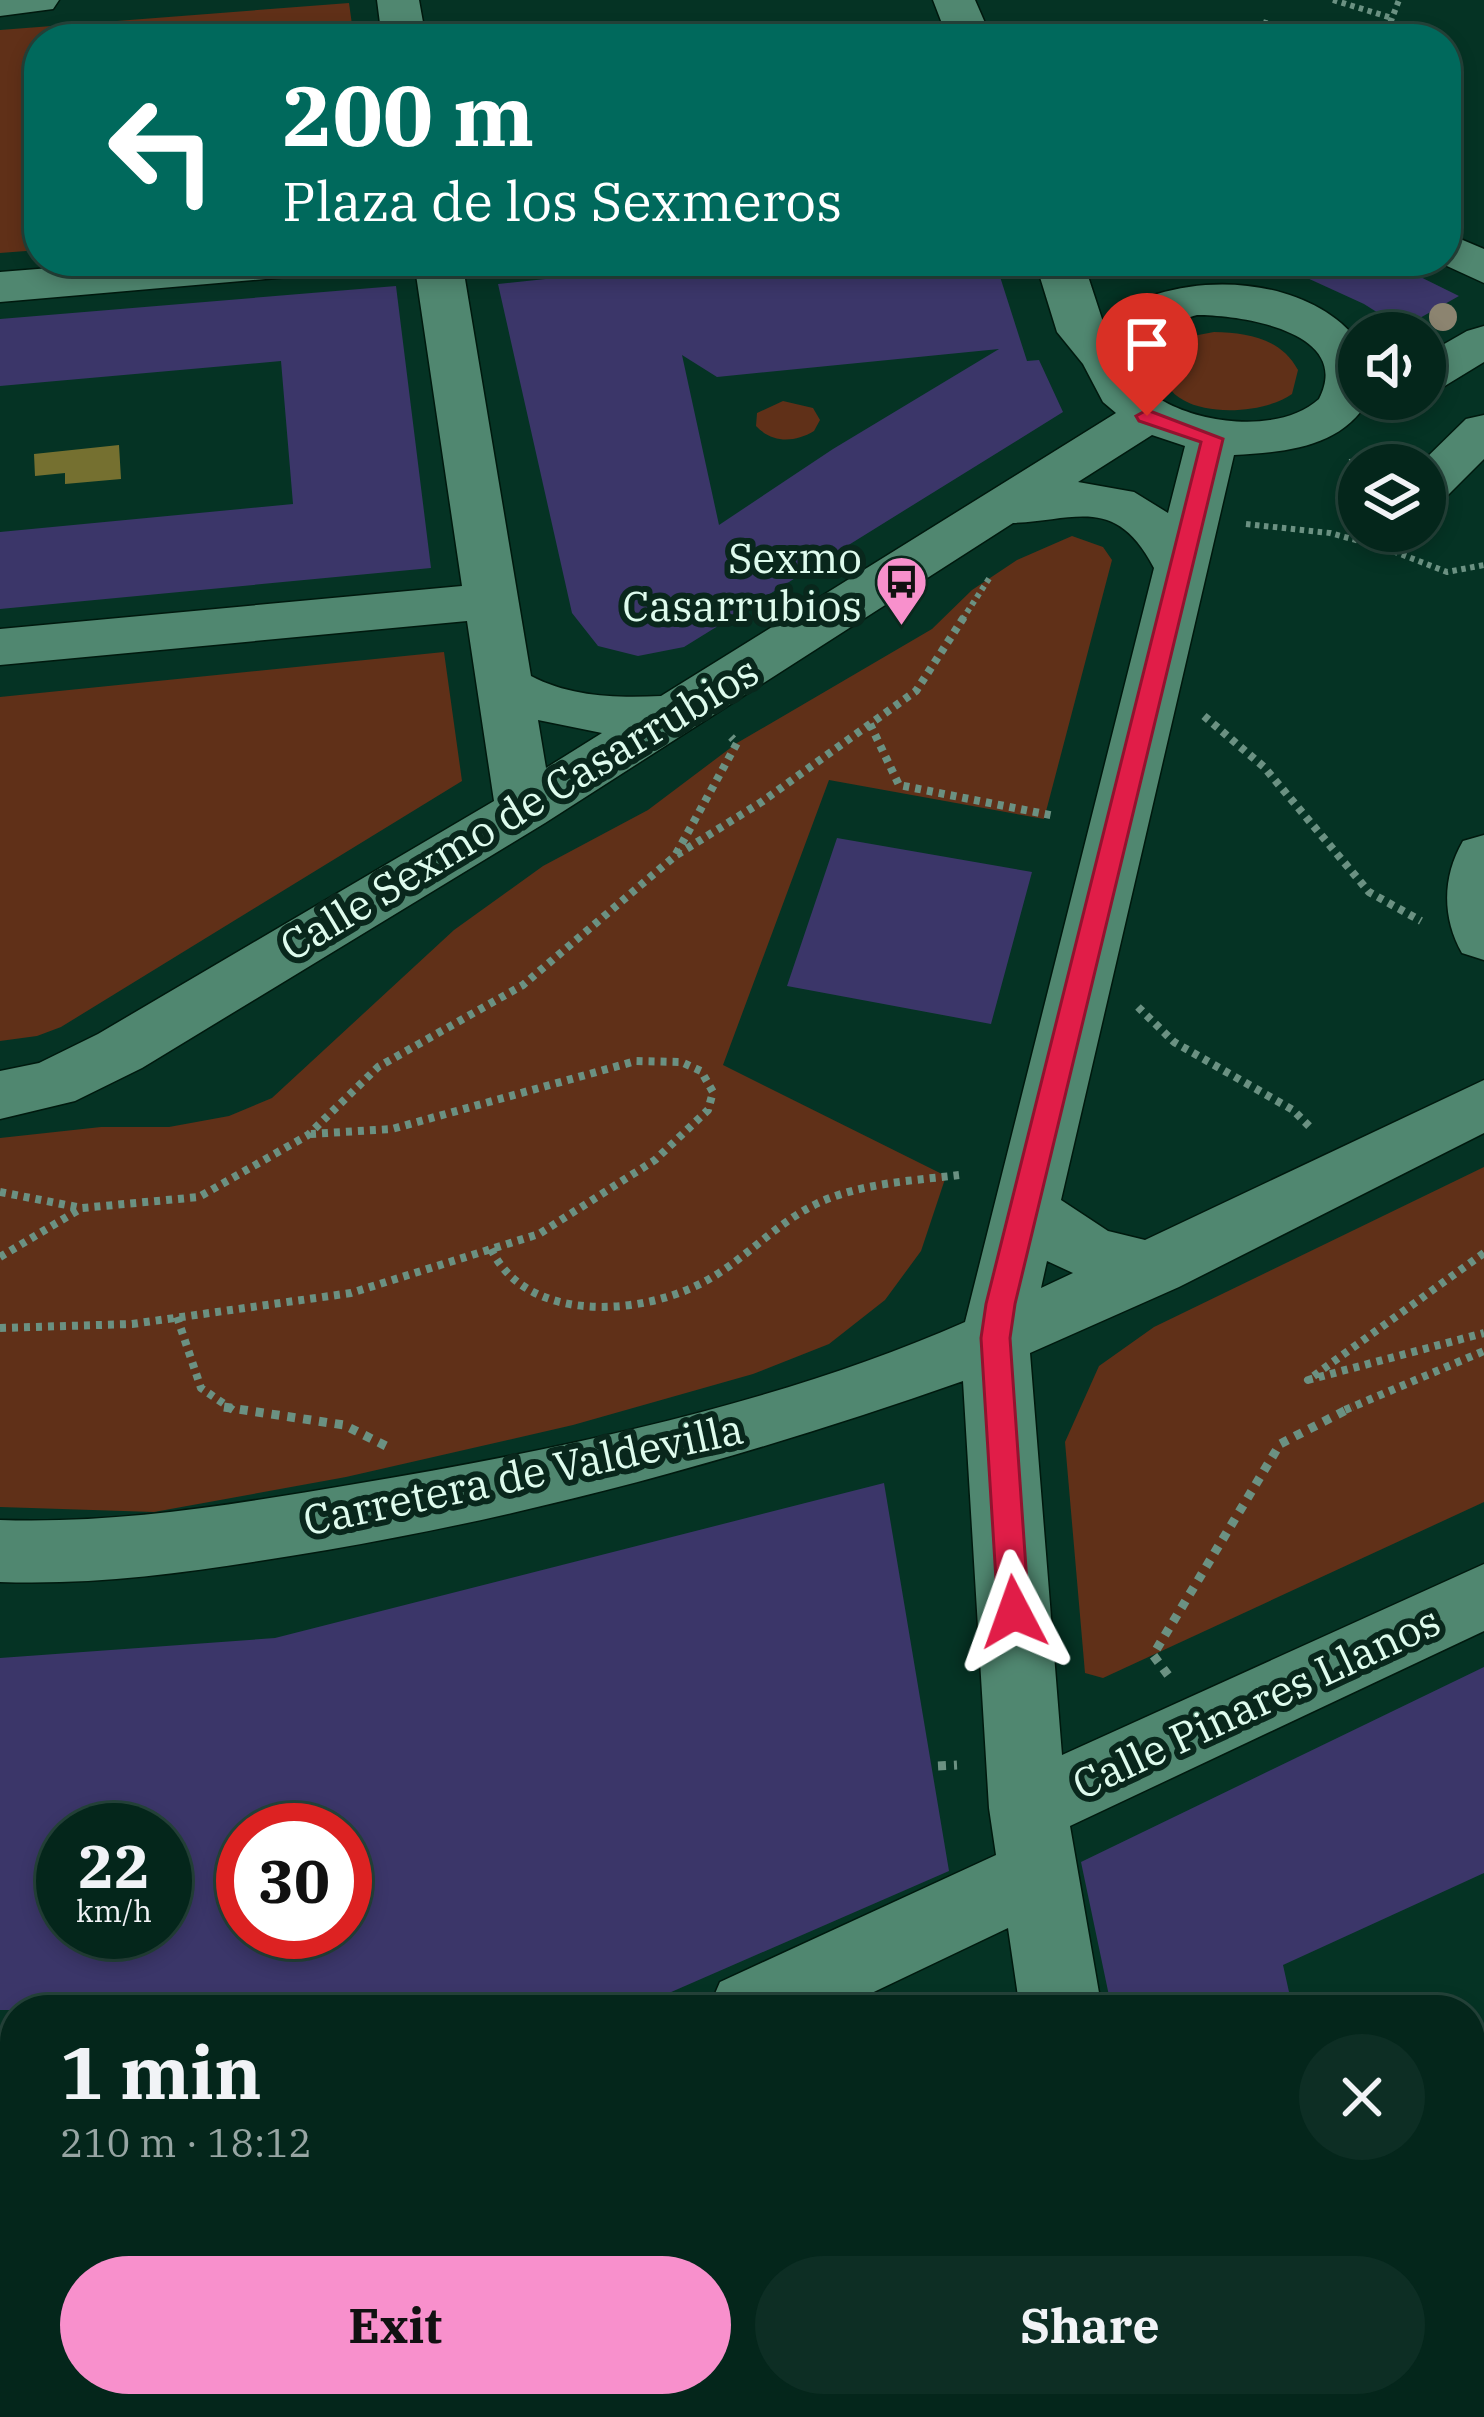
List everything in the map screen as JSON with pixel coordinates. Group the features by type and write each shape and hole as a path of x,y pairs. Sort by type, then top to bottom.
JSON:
{"street":[{"path":"0,3 38,0"},
{"path":"0,287 132,276"},
{"path":"440,276 524,808"},
{"path":"1065,276 1082,332 1108,362"},
{"path":"1082,276 1157,309"},
{"path":"1338,340 1275,308 1235,300 1194,300 1157,309 1125,326 1114,340 1108,362 1112,381 1125,400 1147,416 1212,439 1268,440 1298,433 1338,413"},
{"path":"1329,416 1338,408"},
{"name":"Calle Sexmo de Casarrubios","path":"0,1094 53,1084 88,1069 670,715 988,541 1147,416"},
{"path":"1446,468 1484,430"},
{"path":"1059,1995 1034,1841 995,1338 1212,439"},
{"path":"988,541 1036,502 1097,498 1151,522 1172,548 1183,572"},
{"path":"0,646 491,601"},
{"path":"504,685 527,699 585,713 670,715"},
{"path":"1482,935 1475,898 1484,856"},
{"name":"Carretera de Valdevilla","path":"0,1551 93,1551 160,1544 430,1503 684,1445 814,1406 995,1338 1155,1268 1484,1104"},
{"path":"1025,1207 1050,1231 1096,1258 1155,1268"},
{"name":"Calle Pinares Llanos","path":"781,1995 902,1939 1034,1841 1206,1726 1484,1596"}],"path":[{"path":"1333,0 1392,18"},
{"path":"1390,24 1399,0"},
{"path":"1263,22 1269,24"},
{"path":"1243,524 1338,535"},
{"path":"0,1192 82,1208 199,1196 308,1135 378,1067 523,985 675,856 763,801 916,691 995,569 988,541"},
{"path":"1394,552 1447,572 1484,565"},
{"path":"1202,697 1205,720 1264,767 1369,892 1419,921 1482,935"},
{"path":"870,724 899,785 1054,816"},
{"path":"675,856 737,743 730,736"},
{"path":"1127,997 1174,1042 1293,1110 1311,1127 1337,1178"},
{"path":"0,1328 132,1324 351,1293 538,1234 655,1160 708,1110 713,1092 701,1072 681,1062 636,1061 392,1129 308,1135"},
{"path":"490,1249 506,1276 543,1298 584,1306 634,1305 707,1281 810,1207 848,1190 959,1175"},
{"path":"0,1258 82,1208"},
{"path":"1484,1253 1308,1380 1484,1333"},
{"path":"177,1317 196,1377 209,1400 242,1410 352,1424 381,1441 430,1503"},
{"path":"1206,1726 1153,1655 1280,1444 1310,1425 1484,1351"}],"shaded area":[{"path":"349,3 352,24 78,24"},
{"path":"24,28 24,251 0,253 0,30"},
{"path":"1214,332 1251,336 1282,351 1298,370 1292,394 1255,408 1232,410 1188,403 1173,392 1164,376 1164,355 1193,336"},
{"path":"783,401 813,408 820,420 814,431 783,439 756,426 757,413"},
{"path":"119,445 121,479 65,484 65,473 35,476 34,454"},
{"path":"1072,536 1103,547 1112,560 1044,819 829,780 723,1065 946,1176 921,1251 885,1300 829,1344 753,1374 573,1425 346,1477 154,1512 0,1507 0,1138 101,1127 169,1127 229,1116 272,1098 454,930 543,866 648,810 737,743 932,629 972,590 1017,560"},
{"path":"444,652 462,781 61,1027 0,1041 0,697"},
{"path":"1484,1167 1484,1502 1103,1678 1085,1673 1065,1442 1099,1366 1154,1327"}],"building":[{"path":"573,276 1000,276 1027,361 1039,360 1063,412 684,647 638,656 598,646 572,613 498,284","holes":["999,349 833,449 719,525 682,355 717,377"]},
{"path":"1303,276 1418,276 1459,296 1430,312 1377,312"},
{"path":"396,286 431,568 0,609 0,532 293,504 281,361 0,386 0,319"},
{"path":"837,838 1032,872 991,1024 787,986"},
{"path":"884,1483 949,1871 664,1995 0,1995 0,1658 275,1638"},
{"path":"1484,1667 1484,1873 1283,1965 1290,1995 1109,1995 1081,1862"}],"place":[{"name":"Sexmo Casarrubios","path":"901,627"}],"route":[{"path":"1014,1612 995,1338 1000,1304 1212,439 1147,416"}]}
